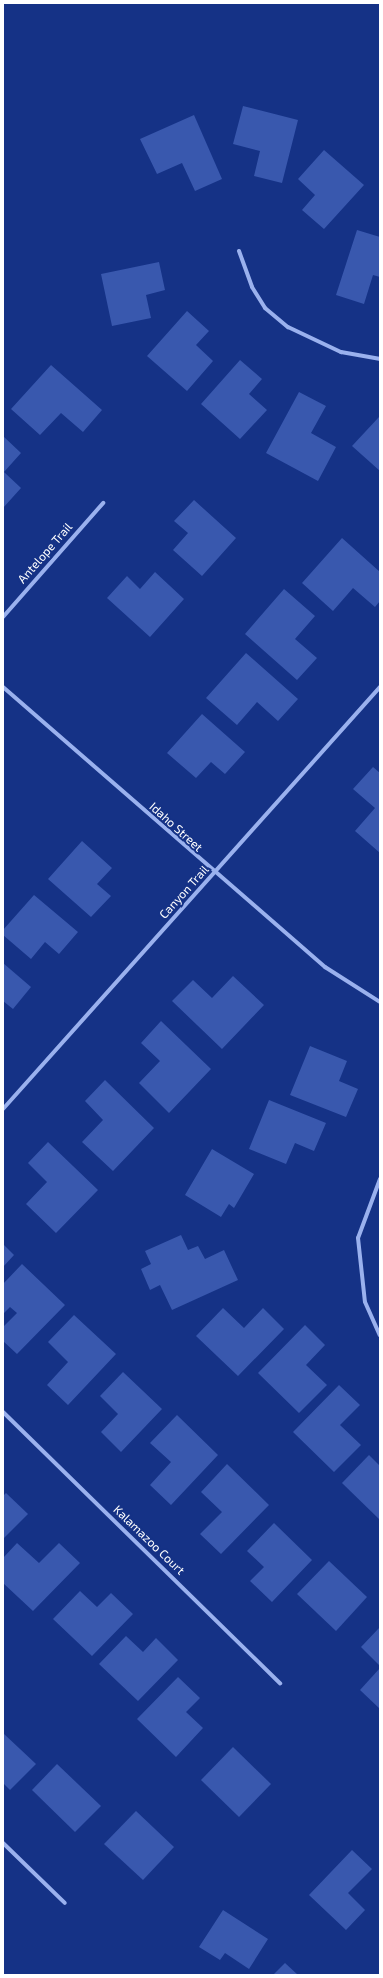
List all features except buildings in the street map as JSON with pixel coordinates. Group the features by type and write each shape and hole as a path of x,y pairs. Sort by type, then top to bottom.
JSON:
{"street":[{"path":"239,251 252,287 265,308 288,327 341,352 380,359"},
{"name":"Antelope Trail","path":"3,617 103,503"},
{"name":"Idaho Street","path":"3,687 214,874 325,967 380,1002"},
{"name":"Canyon Trail","path":"3,1109 380,687"},
{"path":"380,1179 358,1238 365,1302 380,1336"},
{"name":"Kalamazoo Court","path":"3,1412 280,1683"},
{"path":"3,1843 65,1903"}]}
